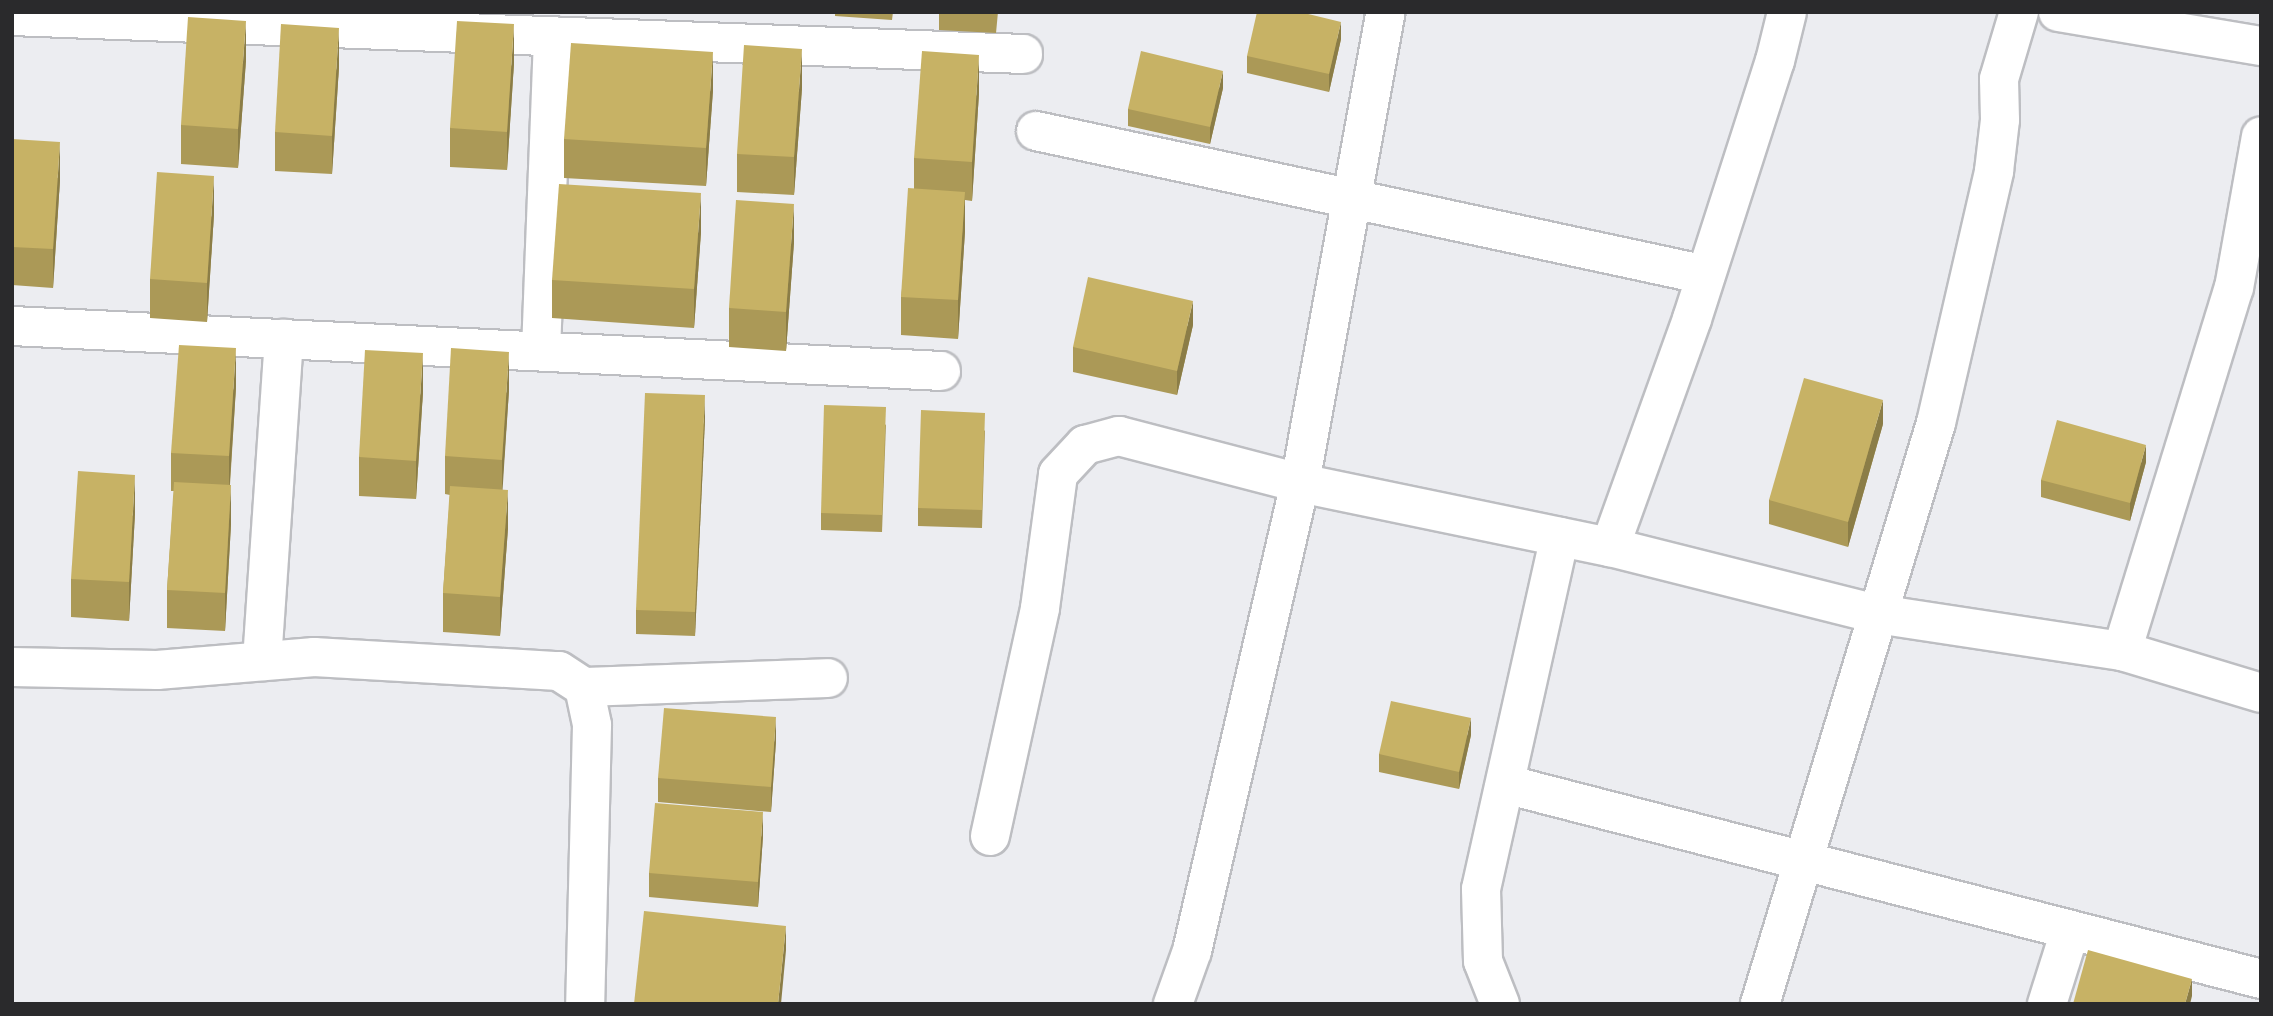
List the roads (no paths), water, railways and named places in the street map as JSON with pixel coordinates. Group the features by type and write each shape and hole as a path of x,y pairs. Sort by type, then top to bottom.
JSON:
{"street":[{"path":"1173,1003 1192,951 1300,483 1386,12"},
{"path":"1610,547 1706,275 1775,61 1787,12"},
{"path":"1760,1004 1936,423 1994,171 2000,120 1999,79 2020,12"},
{"path":"2058,12 2261,46"},
{"path":"12,16 1023,54"},
{"path":"541,351 553,36"},
{"path":"1036,131 1706,275"},
{"path":"2122,651 2234,288 2261,136"},
{"path":"12,326 941,371"},
{"path":"262,661 284,339"},
{"path":"990,836 1040,608 1058,474 1085,445 1119,436 1300,483 1610,547 1877,614 2122,651 2261,693"},
{"path":"1500,1004 1483,961 1481,889 1560,537"},
{"path":"12,667 157,670 314,657 559,671 584,687 828,678"},
{"path":"584,687 592,724 585,1004"},
{"path":"1505,784 2261,979"},
{"path":"2047,1004 2070,931"}]}
